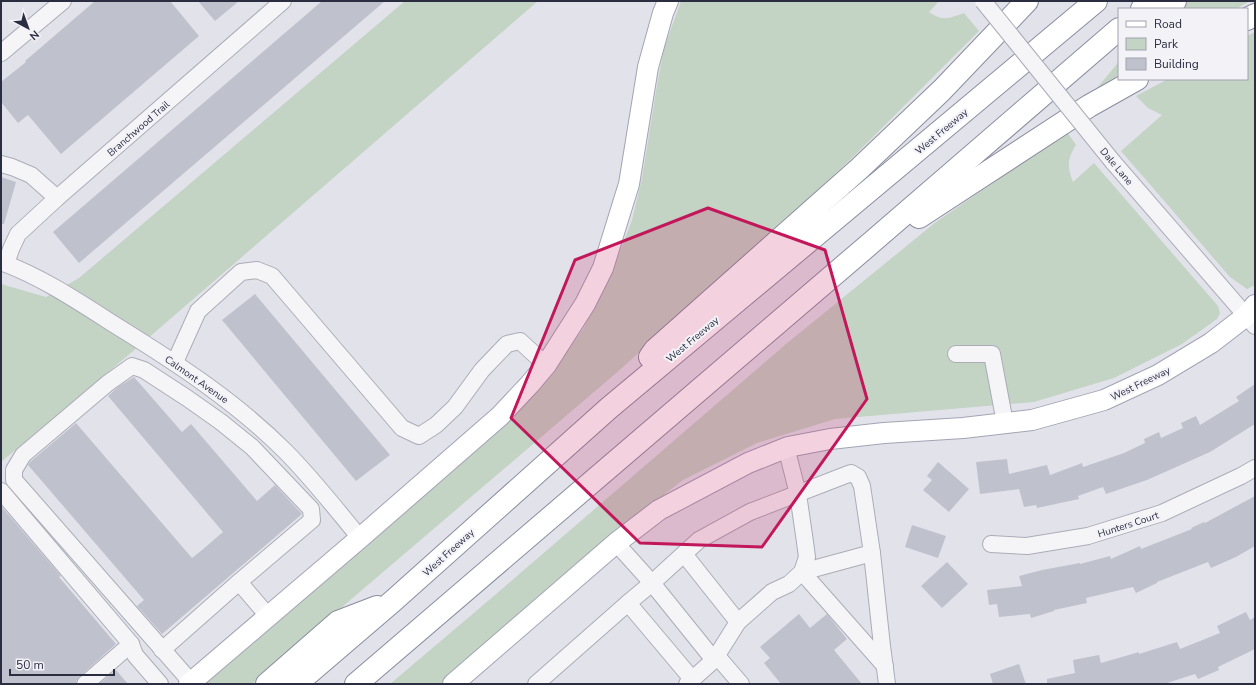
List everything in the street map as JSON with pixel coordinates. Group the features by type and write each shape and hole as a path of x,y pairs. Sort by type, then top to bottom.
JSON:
{"highway":[{"path":"610,408 655,350 860,168 942,90 1027,1"},
{"name":"West Freeway","path":"296,684 393,601 610,408 1096,1"},
{"path":"1143,8 1151,1"},
{"path":"1166,8 1175,1"},
{"path":"356,684 1118,30"},
{"path":"1021,114 1076,86 1118,50"},
{"path":"872,242 921,216 1089,106 1135,80"},
{"path":"267,684 338,622 393,601"}],"main road":[{"path":"190,683 269,617 500,416 546,365 585,304 603,268 629,184 648,67 663,13 668,1"},
{"name":"West Freeway","path":"453,684 616,543 659,510 748,463 786,447 830,439 884,433 963,428 1032,420 1104,400 1158,376 1252,316"}],"street":[{"path":"1,53 62,1"},
{"name":"Branchwood Trail","path":"4,263 18,234 57,198 283,1"},
{"name":"Dale Lane","path":"984,1 1113,162 1252,316"},
{"path":"1,164 31,175 57,198"},
{"name":"Calmont Avenue","path":"4,263 58,288 175,362 234,405 304,470 360,538"},
{"path":"175,362 198,311 241,272 257,270 272,276 402,428 419,436 436,425 455,407 482,370 507,344 520,342 546,365"},
{"path":"138,368 148,345"},
{"path":"956,354 992,354 1006,423"},
{"path":"162,650 312,520 311,509 252,447 222,422 144,370 132,366 108,383 23,455 14,470 14,480 190,683"},
{"path":"786,447 798,494 807,557 802,572"},
{"name":"Hunters Court","path":"991,544 1027,546 1088,536 1162,513 1255,468"},
{"path":"536,684 699,540 750,512 851,473 858,477 862,486 872,553 887,684"},
{"path":"1,491 131,644 135,655 160,684"},
{"path":"616,543 716,658 741,684"},
{"path":"628,603 689,682 716,658 738,622 772,592 789,584 802,572 872,553"},
{"path":"684,554 738,622"},
{"path":"802,572 885,666"},
{"path":"239,582 269,617"},
{"path":"84,684 131,644"}],"highlighted area":[{"path":"708,208 825,250 867,399 762,547 640,543 511,418 575,260"}],"green space":[{"path":"405,1 538,1 132,352 1,462 1,284 46,297 79,278"},
{"path":"681,1 939,1 929,12 943,18 950,18 964,13 979,31 854,156 722,279 615,374 252,684 203,684 551,374 583,329 610,277 632,220 642,178 664,48"},
{"path":"1189,1 1250,1 1238,8 1181,8"},
{"path":"1255,32 1255,285 1247,289 1230,277 1121,151 1162,115 1148,108 1136,96 1166,80 1248,80 1248,36"},
{"path":"1118,63 1118,76 1097,88"},
{"path":"1067,132 1076,145 1069,163 1073,182 1094,163 1218,306 1220,313 1217,319 1182,344 1114,378 1034,402 835,419 757,443 683,480 635,517 440,684 390,684 786,344 936,222"}],"building":[{"path":"95,1 170,1 199,36 61,154 28,115 18,123 1,102 1,82"},
{"path":"198,1 239,1 215,21"},
{"path":"322,1 385,1 79,263 53,232"},
{"path":"1,177 16,182 4,224 1,224"},
{"path":"255,294 390,455 356,481 222,320"},
{"path":"134,377 182,432 191,424 257,501 275,485 302,514 162,634 137,606 144,600 28,465 76,423 192,558 202,550 223,532 108,396 118,387"},
{"path":"1255,384 1255,424 1210,452 1147,480 1106,494 1103,487 1078,496 1079,499 1037,508 1036,505 1024,507 1019,489 980,494 976,462 1007,459 1009,474 1047,465 1050,475 1082,463 1083,467 1124,453 1145,443 1144,439 1159,432 1161,438 1183,428 1181,423 1196,416 1200,425 1239,401 1236,397"},
{"path":"938,462 969,489 949,512 923,490 932,480 927,476"},
{"path":"1255,496 1255,546 1236,557 1211,568 1208,562 1157,582 1136,593 1133,587 1086,598 1087,603 1054,610 1031,618 1030,614 999,617 997,604 989,605 987,590 1022,586 1019,576 1042,570 1080,564 1110,556 1111,559 1140,546 1141,549 1192,529 1191,528 1204,522 1205,523"},
{"path":"1,506 61,576 59,577 116,644 79,677 76,684 1,684"},
{"path":"912,525 946,536 938,558 905,547"},
{"path":"947,562 968,584 942,608 921,586"},
{"path":"1246,612 1250,620 1255,617 1255,649 1218,667 1219,670 1198,679 1195,674 1164,684 1047,684 1047,679 1075,673 1073,660 1099,655 1101,663 1139,652 1139,654 1177,642 1180,649 1220,633 1217,626"},
{"path":"799,614 810,628 827,614 847,639 834,650 862,684 781,684 764,663 770,658 760,647"},
{"path":"1019,664 1026,684 993,684 990,674"},
{"path":"116,670 128,684 99,684"}]}
